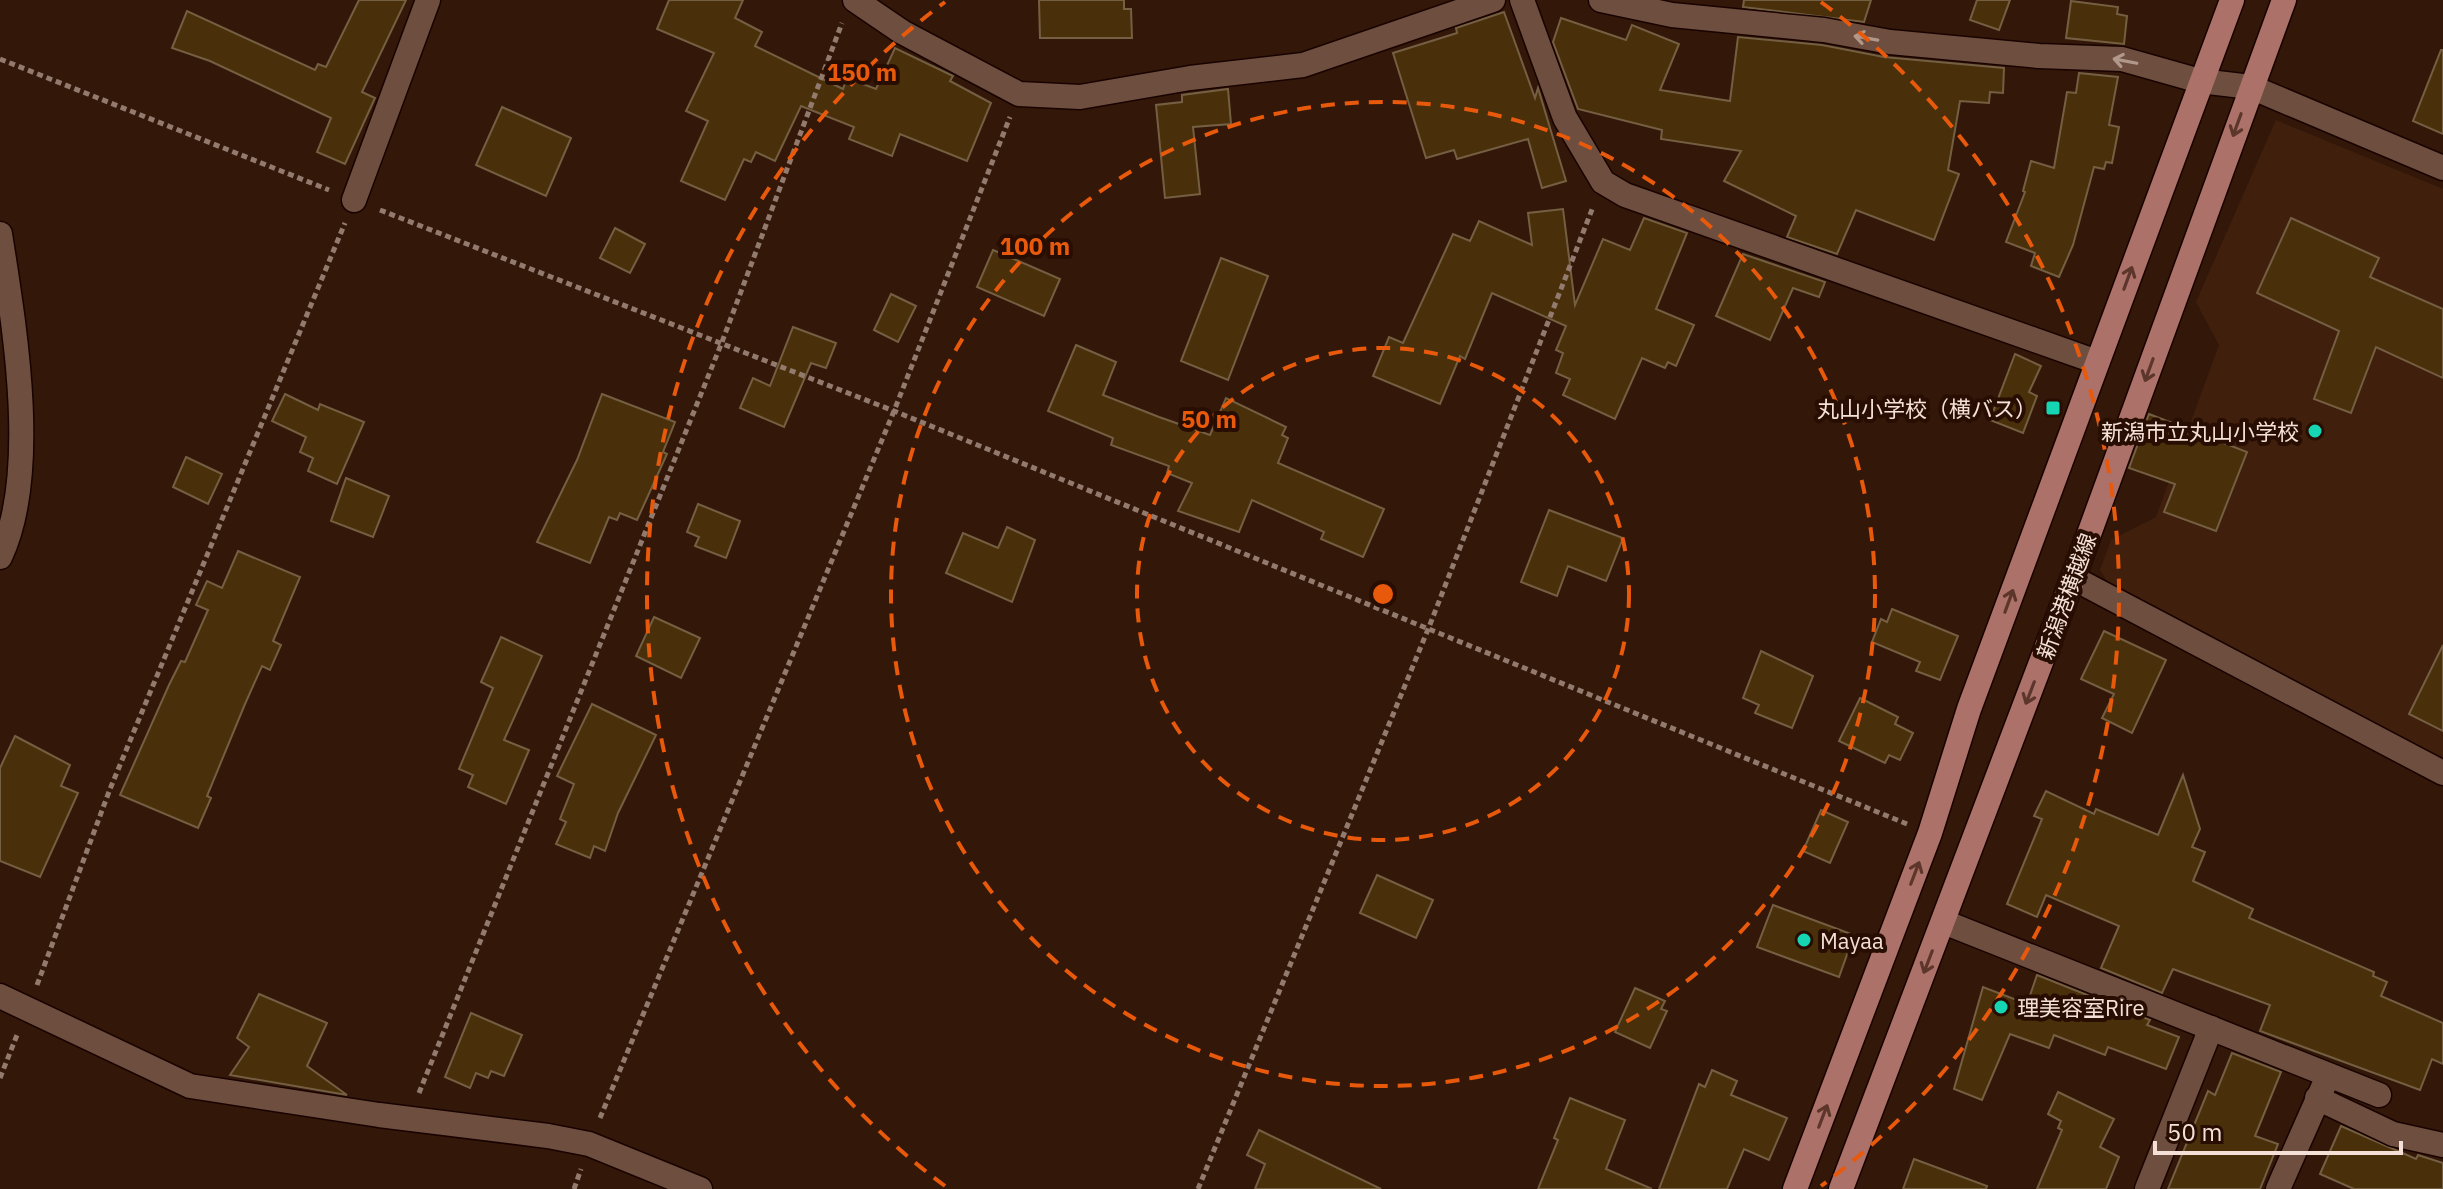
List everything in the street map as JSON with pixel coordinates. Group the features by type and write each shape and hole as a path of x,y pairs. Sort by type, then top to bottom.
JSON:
{"main road":[{"path":"1795,1189 1930,833 1969,709 2232,0"},
{"name":"新潟港横越線","path":"1841,1189 2073,578 2284,0"}],"street":[{"path":"354,200 428,0"},
{"path":"850,7 1019,94 1080,97 1190,78 1303,65 1493,0"},
{"path":"1522,0 1565,118 1603,182 1625,195 2097,362"},
{"path":"1601,0 1672,15 1824,30 1890,42 2039,56 2122,59 2200,81 2251,87 2443,168"},
{"path":"0,234 19,355 20,474 0,557"},
{"path":"2073,578 2443,773"},
{"path":"1944,922 2379,1095"},
{"path":"0,996 190,1086 589,1144 700,1189"},
{"path":"2147,1189 2211,1028"},
{"path":"2278,1189 2329,1075"},
{"path":"2317,1098 2393,1134 2443,1145"}],"path":[{"path":"409,1117 722,342 850,7"},
{"path":"0,59 722,342 1930,833"},
{"path":"589,1144 894,411 1019,94"},
{"path":"1198,1189 1429,627 1603,182"},
{"path":"0,1078 110,789 354,200"}],"shaded area":[{"name":"新潟市立丸山小学校","path":"2276,120 2443,189 2443,763 2111,587 2100,570 2111,540 2156,517 2219,345 2196,302"}],"building":[{"path":"359,0 406,0 362,92 375,98 345,164 317,152 331,118 210,61 172,48 187,11 315,70 318,64 326,67"},
{"path":"669,0 743,0 735,18 762,32 755,46 843,89 847,78 876,89 895,48 953,76 950,81 991,103 967,161 900,134 892,156 849,139 854,127 801,106 775,161 756,152 751,162 744,159 725,200 681,181 708,121 686,111 714,53 657,29"},
{"path":"1039,0 1124,0 1124,9 1131,9 1132,38 1040,38"},
{"path":"1744,0 1871,0 1864,22 1743,7"},
{"path":"1977,0 2010,0 1999,30 1970,20"},
{"path":"2071,1 2118,7 2117,14 2127,16 2124,44 2066,38"},
{"path":"1504,12 1535,98 1538,88 1566,181 1542,188 1528,139 1457,159 1454,150 1426,158 1393,53 1457,33 1456,28"},
{"path":"1561,18 1626,40 1632,25 1679,44 1660,90 1730,101 1738,37 1822,45 1884,57 2004,68 2003,93 1990,92 1989,103 1960,101 1948,170 1959,174 1934,240 1856,210 1837,254 1787,237 1796,216 1724,181 1741,151 1661,139 1662,130 1578,109 1553,42"},
{"path":"2443,50 2443,134 2413,121"},
{"path":"2079,73 2118,77 2109,125 2119,127 2112,163 2106,162 2104,169 2094,167 2073,245 2059,277 2031,266 2035,253 2006,242 2025,192 2031,161 2054,168 2067,92 2076,93"},
{"path":"1228,89 1231,124 1193,127 1200,194 1165,198 1156,105 1182,102 1182,95"},
{"path":"502,107 571,138 546,196 476,165"},
{"path":"1563,209 1575,305 1603,239 1630,250 1644,218 1687,233 1656,309 1694,325 1676,366 1668,362 1665,368 1642,358 1615,419 1563,395 1570,379 1556,373 1563,353 1556,350 1566,326 1492,293 1465,359 1460,356 1440,404 1373,376 1389,337 1403,343 1453,234 1470,241 1479,221 1532,245 1528,213"},
{"path":"2291,218 2379,258 2370,277 2443,309 2443,378 2376,347 2351,413 2314,399 2339,331 2257,293"},
{"path":"615,228 645,244 630,273 600,258"},
{"path":"993,250 1060,279 1044,316 977,287"},
{"path":"1743,254 1825,282 1819,297 1793,288 1770,340 1716,316"},
{"path":"1221,258 1268,276 1228,380 1181,361"},
{"path":"891,294 916,306 898,342 874,330"},
{"path":"793,327 836,343 826,368 811,363 784,427 740,408 753,378 770,386"},
{"path":"1076,345 1116,362 1103,395 1159,417 1210,435 1226,398 1286,427 1282,435 1288,438 1278,463 1384,509 1363,557 1321,539 1324,532 1252,500 1239,532 1178,511 1192,483 1167,473 1169,466 1111,445 1113,438 1048,411"},
{"path":"2015,354 2041,366 2029,392 2037,396 2023,433 1990,420"},
{"path":"285,394 318,410 320,404 364,422 337,484 308,471 313,458 300,452 306,437 272,421"},
{"path":"602,394 675,422 663,452 667,454 637,520 620,513 617,520 609,517 590,563 537,542 577,460"},
{"path":"2149,414 2247,452 2216,531 2164,512 2175,484 2129,468"},
{"path":"186,457 222,474 208,504 173,487"},
{"path":"346,478 389,496 373,537 331,521"},
{"path":"698,504 740,521 726,558 695,546 699,537 687,532"},
{"path":"1549,510 1623,538 1606,581 1568,566 1557,596 1521,582"},
{"path":"1007,527 1035,540 1012,602 946,573 963,533 998,548"},
{"path":"238,551 300,577 273,641 281,645 270,670 262,666 207,796 211,798 198,828 120,795 169,685 181,661 185,662 208,610 196,605 207,581 222,588"},
{"path":"1892,609 1958,636 1940,680 1916,671 1920,662 1872,642 1881,619 1887,622"},
{"path":"654,617 700,638 681,678 636,656"},
{"path":"2104,631 2166,660 2132,733 2102,718 2114,694 2081,679"},
{"path":"501,637 542,656 504,740 529,750 506,804 468,787 473,775 459,769 493,688 481,682"},
{"path":"2443,645 2443,731 2409,714"},
{"path":"1761,651 1813,676 1792,728 1755,713 1759,705 1743,698"},
{"path":"1860,698 1898,717 1895,724 1913,733 1900,760 1889,755 1885,763 1839,741"},
{"path":"592,704 656,735 618,813 605,851 594,846 590,858 556,844 566,822 560,819 574,784 557,776"},
{"path":"15,736 70,765 61,786 78,793 40,877 0,861 0,768"},
{"path":"2183,775 2200,829 2192,847 2205,852 2193,881 2253,909 2249,918 2374,972 2373,976 2387,982 2381,996 2443,1023 2443,1064 2432,1059 2420,1090 2260,1031 2270,1005 2173,969 2162,993 2101,968 2119,926 2046,895 2037,917 2007,904 2042,819 2034,816 2046,791 2094,814 2096,809 2158,835"},
{"path":"1821,810 1848,822 1830,863 1803,851"},
{"path":"1377,875 1433,900 1416,938 1360,913"},
{"path":"1773,905 1854,935 1839,977 1757,947"},
{"path":"2037,975 2150,1020 2147,1025 2179,1037 2166,1069 2108,1047 2105,1055 2054,1035 2049,1048 2010,1034 1982,1100 1954,1089 1983,987 2027,1004"},
{"path":"1635,988 1665,1001 1661,1009 1667,1011 1650,1048 1615,1032"},
{"path":"259,994 327,1023 307,1066 347,1095 230,1075 249,1047 237,1038"},
{"path":"471,1013 522,1035 504,1076 491,1071 488,1078 476,1073 470,1088 445,1077"},
{"path":"2232,1053 2281,1072 2255,1136 2278,1144 2260,1189 2168,1189 2208,1091 2215,1095"},
{"path":"1712,1070 1737,1081 1731,1095 1787,1118 1769,1160 1744,1149 1727,1189 1659,1189 1699,1084 1705,1087"},
{"path":"2058,1092 2114,1119 2100,1147 2119,1157 2106,1189 2037,1189 2062,1130 2058,1128 2061,1121 2048,1114"},
{"path":"1570,1098 1625,1120 1606,1169 1652,1189 1538,1189 1558,1140 1554,1138"},
{"path":"2341,1126 2416,1159 2418,1155 2443,1163 2443,1189 2354,1189 2320,1174"},
{"path":"1259,1130 1381,1189 1255,1189 1265,1164 1247,1155"},
{"path":"1914,1159 1987,1186 1986,1189 1903,1189"}],"place":[{"name":"丸山小学校（横バス）","path":"2053,408"},
{"name":"新潟市立丸山小学校","path":"2315,431"},
{"name":"Mayaa","path":"1804,940"},
{"name":"理美容室Rire","path":"2001,1007"}]}
